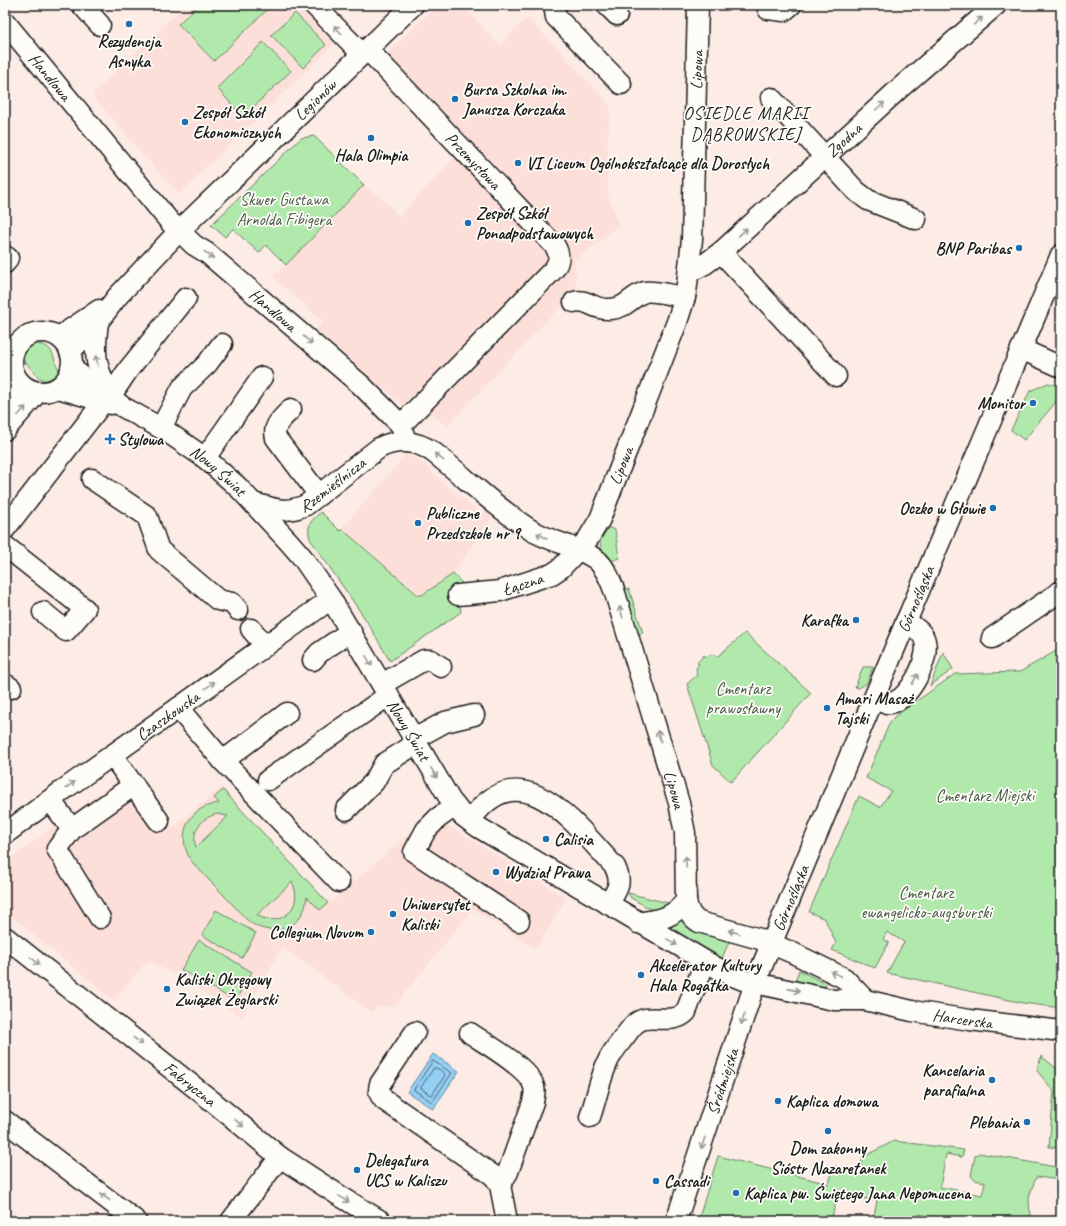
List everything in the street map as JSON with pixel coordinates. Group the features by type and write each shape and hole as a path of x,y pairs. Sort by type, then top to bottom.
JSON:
{"street":[{"path":"82,5 100,25"},
{"path":"314,5 365,51"},
{"name":"Legionów","path":"67,353 179,231 413,5"},
{"path":"554,5 556,16 621,84"},
{"name":"Lipowa","path":"686,902 685,833 679,803 670,771 611,580 598,562 592,557 578,550 592,534 600,519 677,322 685,297 692,239 698,5"},
{"path":"767,5 768,9 784,11 791,5"},
{"name":"Zgodna","path":"689,272 705,264 721,252 901,87 996,5"},
{"name":"Handlowa","path":"5,22 162,212 194,245 207,253 360,385 403,433 419,445 429,450 514,518 549,540 578,550"},
{"name":"Przemysłowa","path":"365,51 383,65 554,246 558,252 559,258 558,264 554,269 403,433"},
{"path":"771,98 856,191 868,200 916,219"},
{"path":"721,252 836,376"},
{"name":"Górnośląska","path":"771,944 1061,255"},
{"path":"5,256 8,258 5,262"},
{"path":"574,302 580,300 593,307 611,310 628,303 639,294 648,291 685,297"},
{"name":"Legionów","path":"67,353 98,322 117,297"},
{"path":"5,529 112,402 128,370 186,298"},
{"path":"98,322 95,348 96,355 99,369 112,402"},
{"path":"5,408 12,371 12,342 38,332 52,334 67,353 69,376 64,383 52,391 38,392 24,387 12,371"},
{"path":"161,428 182,388 207,364 222,344"},
{"path":"1021,349 1061,367"},
{"name":"Nowy Świat","path":"67,353 112,402"},
{"path":"205,458 262,378"},
{"name":"Nowy Świat","path":"58,388 112,402 161,428 223,472 254,503 302,557 331,599 455,806 470,822 705,962 732,976 756,982"},
{"path":"5,430 38,392"},
{"path":"291,409 277,424 275,433 276,438 312,500 298,517 295,528 296,539 302,557"},
{"name":"Rzemieślnicza","path":"254,503 272,509 286,511 297,509 312,500 378,448 391,443 403,433"},
{"path":"92,479 147,516 159,550 218,600 232,603 238,610"},
{"path":"5,546 85,609 66,631 43,612"},
{"name":"Łączna","path":"458,595 500,591 542,578 561,568 578,550"},
{"path":"992,638 1061,591"},
{"name":"Czaszkowska","path":"5,834 112,755 331,599"},
{"path":"873,700 891,703 899,699 907,692 916,680 924,661 926,641 921,632 906,621"},
{"path":"312,660 319,653 352,632"},
{"path":"268,780 424,660 431,660 441,667"},
{"path":"178,708 223,761 339,882"},
{"path":"223,761 287,713"},
{"path":"346,810 374,782 384,764 415,740 445,722 474,715"},
{"path":"112,755 159,821"},
{"path":"100,918 56,849 72,829 134,785"},
{"path":"470,822 477,811 498,795 517,791 537,795 552,804 567,816 615,867 618,874 619,887 608,904"},
{"path":"50,800 72,829"},
{"path":"455,806 438,818 426,830 414,852 519,922"},
{"path":"638,922 658,920 672,915 686,902"},
{"path":"686,902 691,916 699,922 771,944 844,978 865,1000"},
{"name":"Fabryczna","path":"5,937 201,1091 280,1157 381,1221"},
{"name":"Śródmiejska","path":"676,1221 756,982 771,944"},
{"path":"590,1117 607,1063 611,1055 631,1028 636,1022 643,1019 670,1018 684,1015 705,962"},
{"name":"Harcerska","path":"756,982 834,1000 865,1000 928,1014 1061,1031"},
{"path":"415,1032 380,1084 380,1094 384,1100 494,1176 500,1185 506,1221"},
{"path":"470,1033 525,1071 534,1085 535,1092 533,1102 508,1172 500,1185"},
{"path":"5,1121 136,1221"},
{"path":"232,1221 280,1157"}],"shaded area":[{"name":"Zespół Szkół Ekonomicznych","path":"185,5 300,5 336,42 179,194 92,95"},
{"name":"Zespół Szkół Ponadpodstawowych","path":"437,5 461,5 500,45 521,23 529,19 610,105 607,156 608,196 619,225 575,260 576,290 447,426 431,413 421,423 419,419 316,330 323,321 273,277 364,185 373,194 375,192 399,216 455,158 371,69"},
{"name":"Publiczne Przedszkole nr 9","path":"406,454 422,462 437,477 480,513 486,512 492,517 453,574 422,595 417,595 342,529"},
{"path":"130,771 169,825 173,828 222,787 329,904 434,812 442,822 566,898 536,949 473,909 396,1004 390,1007 377,1006 372,1012 282,947 242,1017 174,972 172,974 148,960 114,1000 5,911 5,863"}],"green space":[{"path":"199,5 272,5 214,61 178,24"},
{"path":"295,13 326,45 303,68 271,35"},
{"path":"263,42 291,71 243,117 217,88"},
{"name":"Skwer Gustawa Arnolda Fibigera","path":"314,136 364,185 286,265 266,245 259,253 233,229 225,237 211,225 301,138"},
{"path":"36,344 47,347 50,350 60,372 54,378 43,380 22,359 27,349"},
{"path":"1048,383 1061,387 1061,396 1024,440 1011,430 1030,391"},
{"path":"321,512 340,531 342,529 418,595 422,595 453,574 464,585 458,595 461,612 390,661 366,620 310,539 310,524"},
{"path":"605,526 615,530 619,558 613,560 605,557 601,547 600,538"},
{"path":"629,589 643,633 638,634 635,632 623,591"},
{"name":"Cmentarz prawosławny","path":"745,633 811,693 731,782 713,765 687,684 697,675 696,668 699,664 697,663 704,655 706,657 712,654 718,656"},
{"path":"1061,648 1061,1008 1023,1003 887,973 904,942 887,932 883,939 889,942 875,968 832,950 836,943 825,919 809,912 859,796 880,807 891,791 866,778 890,722 894,717 955,674 1020,672"},
{"path":"943,653 953,669 930,686"},
{"path":"863,667 873,667 867,683 859,688 855,687"},
{"path":"223,790 328,903 320,910 307,897 305,908 299,918 286,928 278,930 261,928 246,919 194,864 185,847 184,834 188,822 194,814 201,809 219,803 214,798","holes":["217,814 228,816 196,847 195,836 199,826 206,819","292,882 295,891 295,899 293,907 288,913 274,920 266,919 257,915"]},
{"path":"628,893 672,904 654,911 631,898"},
{"path":"216,910 256,933 242,958 202,935"},
{"path":"681,917 730,939 721,961 668,928 668,926"},
{"path":"199,940 252,972 235,1001 181,970"},
{"path":"799,970 826,984 824,989 795,982"},
{"path":"1041,1056 1061,1072 1061,1148 1049,1147 1054,1091 1037,1071"},
{"path":"894,1141 964,1150 962,1157 946,1154 940,1187 982,1195 985,1182 975,1180 971,1176 975,1156 979,1153 1061,1168 1061,1180 1036,1177 1029,1197 1030,1218 1046,1221 950,1221 919,1214 917,1221 873,1221 877,1201 838,1194 831,1221 698,1221 718,1156 829,1184 834,1166 859,1172 863,1157"}],"water":[{"path":"433,1054 459,1071 433,1109 407,1092"}],"place":[{"name":"Rezydencja Asnyka","path":"129,24"},
{"name":"Bursa Szkolna im. Janusza Korczaka","path":"455,99"},
{"name":"Zespół Szkół Ekonomicznych","path":"185,122"},
{"name":"Hala Olimpia","path":"371,138"},
{"name":"VI Liceum Ogólnokształcące dla Dorosłych","path":"518,163"},
{"name":"Zespół Szkół Ponadpodstawowych","path":"468,223"},
{"name":"BNP Paribas","path":"1019,248"},
{"name":"Monitor","path":"1033,403"},
{"name":"Stylowa","path":"110,439"},
{"name":"Oczko w Głowie","path":"993,508"},
{"name":"Publiczne Przedszkole nr 9","path":"418,523"},
{"name":"Karafka","path":"856,620"},
{"name":"Amari Masaż Tajski","path":"827,708"},
{"name":"Calisia","path":"546,839"},
{"name":"Wydział Prawa","path":"496,872"},
{"name":"Uniwersytet Kaliski","path":"393,914"},
{"name":"Collegium Novum","path":"371,932"},
{"name":"Akcelerator Kultury Hala Rogatka","path":"641,975"},
{"name":"Kaliski Okręgowy Związek Żeglarski","path":"167,989"},
{"name":"Kancelaria parafialna","path":"992,1080"},
{"name":"Kaplica domowa","path":"778,1101"},
{"name":"Plebania","path":"1027,1122"},
{"name":"Dom zakonny Sióstr Nazaretanek","path":"828,1131"},
{"name":"Delegatura UCS w Kaliszu","path":"357,1170"},
{"name":"Cassadi","path":"656,1181"},
{"name":"Kaplica pw. Świętego Jana Nepomucena","path":"736,1193"}],"district":[{"name":"OSIEDLE MARII DĄBROWSKIEJ","path":"746,123"}],"park label":[{"name":"Cmentarz Miejski","path":"985,795"},
{"name":"Cmentarz ewangelicko-augsburski","path":"926,902"}]}
